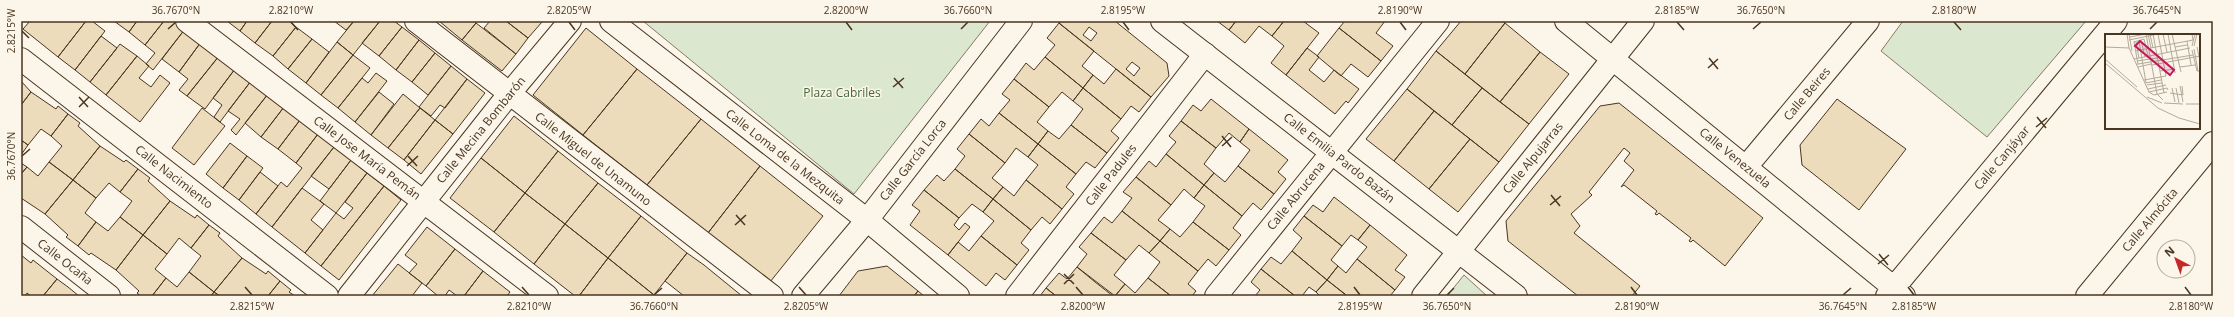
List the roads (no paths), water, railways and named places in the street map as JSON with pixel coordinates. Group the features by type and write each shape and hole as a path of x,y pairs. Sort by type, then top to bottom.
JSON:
{"street":[{"name":"Calle Jose María Pemán","path":"187,21 547,296"},
{"name":"Calle Miguel de Unamuno","path":"416,21 772,296"},
{"name":"Calle Mecina Bombarón","path":"349,296 423,201 570,21"},
{"name":"Calle Loma de la Mezquita","path":"610,21 867,220 958,296"},
{"name":"Calle García Lorca","path":"803,296 867,220 1021,21"},
{"name":"Calle Emilia Pardo Bazán","path":"1162,21 1516,296"},
{"name":"Calle Abrucena","path":"1216,296 1438,21"},
{"name":"Calle Venezuela","path":"1566,21 1746,167 1895,293"},
{"name":"Calle Alpujarras","path":"1423,296 1643,21"},
{"name":"Calle Beires","path":"1746,167 1868,21"},
{"name":"Calle Canjáyar","path":"2105,34 2116,21"},
{"name":"Calle Canjáyar","path":"1895,293 2105,35"},
{"name":"Calle Padules","path":"1017,296 1205,54"},
{"name":"Calle Nacimiento","path":"21,59 327,296"},
{"name":"Calle Almócita","path":"2087,296 2213,144"},
{"name":"Calle Ocaña","path":"21,227 109,296"}],"park label":[{"name":"Plaza Cabriles","path":"842,93"}]}
